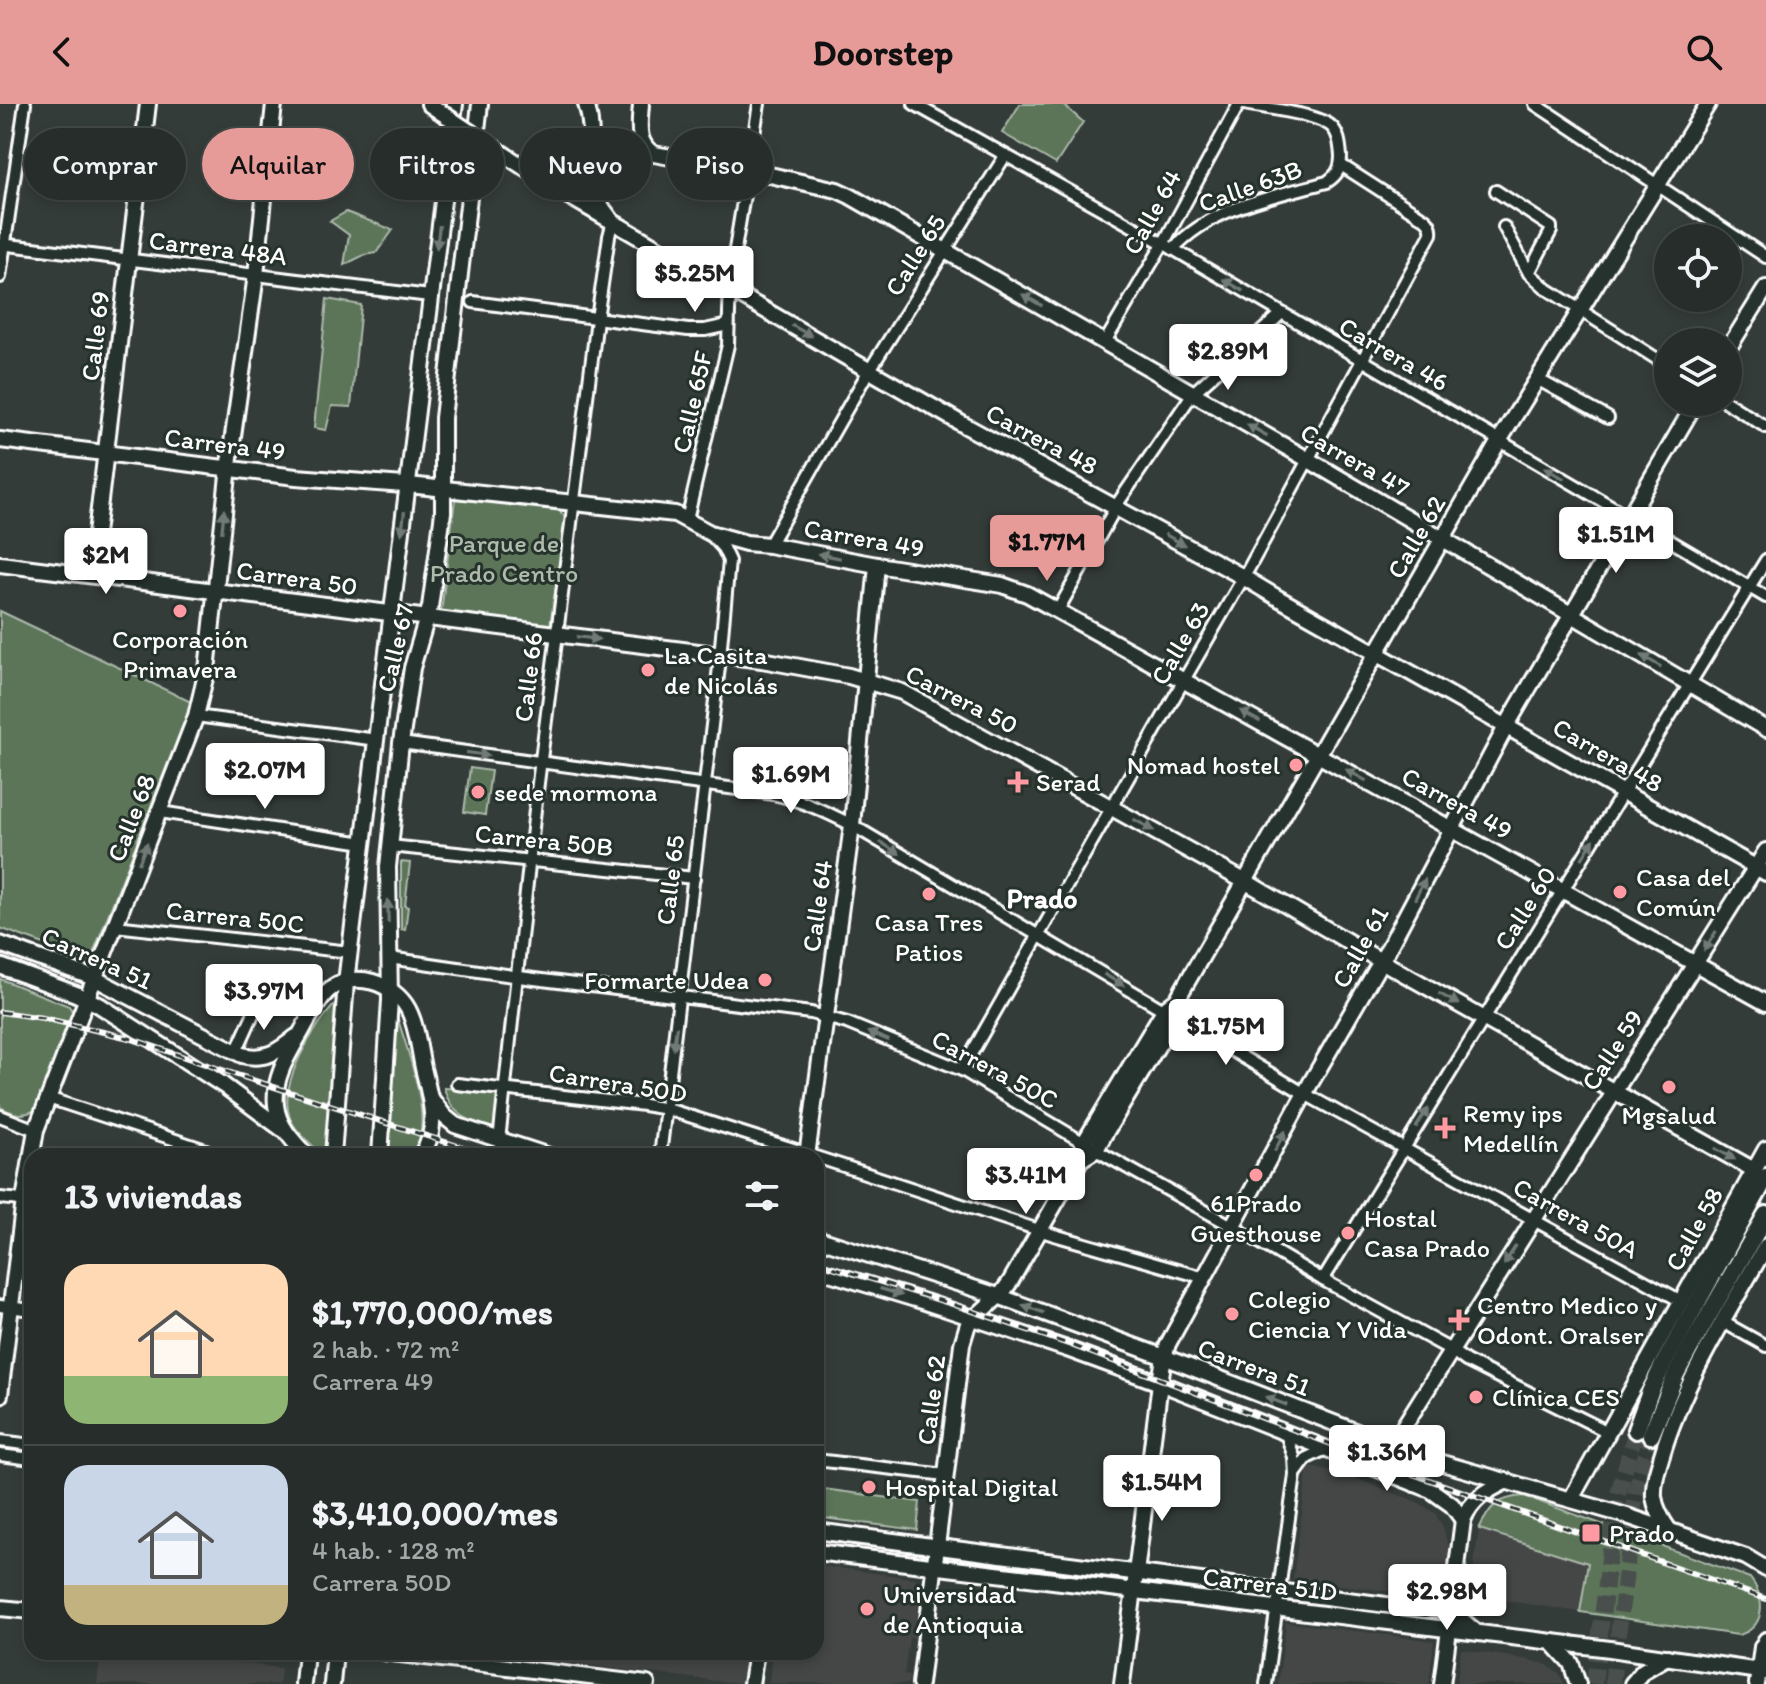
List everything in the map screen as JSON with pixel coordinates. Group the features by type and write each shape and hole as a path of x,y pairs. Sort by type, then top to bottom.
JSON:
{"main road":[{"name":"Calle 69","path":"91,575 148,104"},
{"name":"Calle 68","path":"34,1148 36,1130 48,1098 196,716 207,670 274,104"},
{"name":"Carrera 48","path":"429,104 520,165"},
{"name":"Calle 67","path":"334,1148 346,982 455,104"},
{"name":"Calle 67","path":"380,1148 390,989 387,874 414,658 433,590 443,512 443,418 480,104"},
{"name":"Carrera 47","path":"641,104 641,140 647,150 667,156"},
{"name":"Calle 62","path":"920,1684 962,1344 968,1324 1007,1288 1170,1013 1499,441 1708,104"},
{"path":"589,107 589,128"},
{"name":"Carrera 47","path":"773,176 837,190 874,209 1766,729"},
{"name":"Carrera 48","path":"575,200 964,425 1243,577 1761,870"},
{"path":"599,200 613,221"},
{"path":"1741,328 1766,288"},
{"name":"Calle 61","path":"1122,1684 1160,1383 1168,1344 1381,961 1507,725 1688,416"},
{"name":"Carrera 49","path":"0,440 296,477 675,514 699,529 746,543 1002,585 1058,610 1766,1003"},
{"name":"Carrera 50","path":"0,564 720,655 849,676 902,692 1760,1174"},
{"name":"Calle 64","path":"812,1148 852,825 877,565"},
{"name":"Calle 59","path":"1401,1449 1404,1426 1695,964 1761,870 1766,851"},
{"name":"Carrera 51","path":"0,944 94,978 248,1057 266,1056 281,1049 302,1032"},
{"name":"Carrera 51","path":"0,966 86,998 223,1085 273,1122 300,1148"},
{"path":"288,1135 278,1115 276,1091 282,1069 327,991 346,982 369,981 398,995 410,1013 433,1114 426,1148"},
{"path":"430,1095 444,1116 455,1125 522,1148"},
{"name":"Calle 58","path":"1571,1499 1681,1301 1760,1174 1766,1149"},
{"path":"1760,1174 1663,1365 1644,1433 1766,1215"},
{"name":"Calle 68","path":"0,1395 5,1306 24,1219"},
{"name":"Carrera 51","path":"824,1241 998,1296 1401,1449 1669,1530 1746,1557 1766,1569"},
{"path":"1669,1530 1656,1507 1657,1472 1679,1408 1766,1246"},
{"name":"Carrera 51","path":"824,1271 974,1318 1160,1383 1415,1484 1445,1499 1463,1520"},
{"path":"1401,1449 1415,1484"},
{"path":"1442,1684 1463,1520 1482,1493 1507,1481"},
{"name":"Carrera 51D","path":"824,1532 1425,1610 1452,1603"},
{"name":"Carrera 51D","path":"824,1553 1667,1657 1761,1676"},
{"path":"1452,1603 1462,1620 1476,1632"},
{"path":"0,1608 24,1610"},
{"path":"1761,1676 1762,1647 1766,1640"},
{"path":"1552,1642 1571,1663 1578,1684"},
{"path":"1632,1684 1643,1671 1667,1657"},
{"path":"303,1684 305,1660"},
{"path":"332,1684 334,1660"},
{"path":"440,1660 580,1680 647,1684"},
{"path":"751,1684 755,1660"}],"street":[{"path":"0,277 2,244 8,230 25,104"},
{"name":"Calle 65F","path":"755,128 759,104"},
{"name":"Carrera 46","path":"914,104 1168,247 1766,597"},
{"path":"1242,104 1325,122 1334,128 1339,138 1341,165"},
{"name":"Calle 64","path":"1105,342 1168,247 1242,104"},
{"path":"1535,104 1766,257"},
{"name":"Calle 65","path":"769,545 870,371 1005,156"},
{"name":"Calle 63","path":"962,1070 1243,577 1431,234 1430,223 1425,219 1341,165"},
{"name":"Calle 63B","path":"1168,247 1224,213 1327,182 1337,175 1341,165"},
{"path":"1496,191 1551,227 1529,273"},
{"name":"Calle 65F","path":"687,520 728,345 729,290 744,200"},
{"name":"Calle 66","path":"499,1141 541,763 597,319 613,221"},
{"path":"1504,227 1529,273 1547,289 1654,357"},
{"name":"Carrera 48A","path":"2,244 430,296"},
{"path":"473,302 697,331 728,325"},
{"path":"1058,610 1116,507 1193,393 1281,314"},
{"path":"1537,379 1608,418"},
{"path":"1742,412 1766,427"},
{"path":"710,533 729,561"},
{"path":"729,561 733,553 746,543"},
{"name":"Calle 60","path":"1323,1280 1766,560"},
{"name":"Calle 65","path":"661,1148 729,561"},
{"path":"196,716 377,740"},
{"name":"Carrera 50A","path":"401,743 793,798 852,825 1305,1094 1681,1301"},
{"path":"160,812 364,843"},
{"name":"Carrera 50B","path":"390,846 694,878"},
{"name":"Carrera 50C","path":"115,926 350,952"},
{"name":"Carrera 50C","path":"389,958 827,1017 962,1070 1466,1361 1608,1432"},
{"path":"236,1052 261,997"},
{"name":"Carrera 50D","path":"457,1084 667,1109 786,1148"},
{"path":"48,1098 191,1148"},
{"path":"0,1116 36,1130"},
{"name":"Carrera 50D","path":"824,1160 1040,1231 1205,1278"},
{"path":"0,1198 24,1201"},
{"path":"1723,1322 1766,1346"},
{"path":"1266,1684 1295,1475 1294,1457 1286,1434"},
{"path":"0,1441 24,1444"},
{"path":"1295,1475 1303,1461 1326,1449"},
{"path":"0,1455 24,1458"},
{"path":"824,1461 946,1475"}],"shaded area":[{"path":"1308,1467 1339,1472 1417,1502 1435,1513 1449,1549 1442,1598 1293,1579"},
{"path":"1479,1529 1588,1563 1580,1612 1470,1595"},
{"name":"Universidad de Antioquia","path":"824,1566 914,1577 921,1587 914,1638 909,1638 904,1675 909,1676 908,1684 769,1683 772,1660 824,1660"},
{"path":"1286,1622 1434,1641 1429,1684 1278,1684"},
{"path":"1461,1649 1546,1664 1560,1675 1564,1684 1457,1684"},
{"path":"100,1660 214,1660 281,1668 279,1684 97,1684"},
{"path":"548,1660 744,1660 741,1684"}],"green space":[{"path":"1020,104 1065,104 1083,122 1056,164 1002,133"},
{"path":"346,212 393,230 376,253 344,265 349,235 330,221"},
{"path":"327,299 361,305 351,407 332,406 326,430 314,428"},
{"name":"Parque de Prado Centro","path":"455,499 554,505 566,518 550,626 441,613"},
{"path":"0,611 189,701 191,705 90,961 0,928"},
{"name":"sede mormona","path":"470,768 491,771 485,815 464,812"},
{"path":"401,862 410,863 405,930 401,929"},
{"path":"0,979 69,1006 74,1014 35,1110 22,1114 0,1107"},
{"path":"339,1000 329,1148 315,1148 300,1134 290,1118 287,1104 293,1072 329,1010"},
{"path":"396,1013 420,1098 421,1132 415,1148 387,1148"},
{"path":"444,1088 499,1091 494,1128 462,1116 451,1105"},
{"path":"824,1489 920,1502 917,1530 824,1518"},
{"path":"1524,1496 1750,1578 1761,1603 1758,1619 1754,1626 1738,1635 1580,1612 1588,1563 1479,1529 1487,1514 1501,1501"}],"tunnel":[{"path":"1594,1684 1616,1501 1636,1430"},
{"path":"1612,1684 1636,1490 1651,1435"}],"railway":[{"path":"0,1012 43,1018 129,1038 464,1148"},
{"path":"824,1264 1071,1345 1373,1460 1766,1599"}],"place":[{"name":"Corporación Primavera","path":"180,611"},
{"name":"La Casita de Nicolás","path":"648,670"},
{"name":"Nomad hostel","path":"1296,765"},
{"name":"Serad","path":"1018,782"},
{"name":"sede mormona","path":"478,792"},
{"name":"Casa del Común","path":"1620,892"},
{"name":"Casa Tres Patios","path":"929,894"},
{"name":"Formarte Udea","path":"765,980"},
{"name":"Mgsalud","path":"1669,1087"},
{"name":"Remy ips Medellín","path":"1445,1128"},
{"name":"61Prado Guesthouse","path":"1256,1175"},
{"name":"Hostal Casa Prado","path":"1348,1233"},
{"name":"Colegio Ciencia Y Vida","path":"1232,1314"},
{"name":"Centro Medico y Odont. Oralser","path":"1459,1320"},
{"name":"Clínica CES","path":"1476,1397"},
{"name":"Hospital Digital","path":"869,1487"},
{"name":"Prado","path":"1591,1533"},
{"name":"Universidad de Antioquia","path":"867,1609"}],"district":[{"name":"Prado","path":"1042,898"}]}
